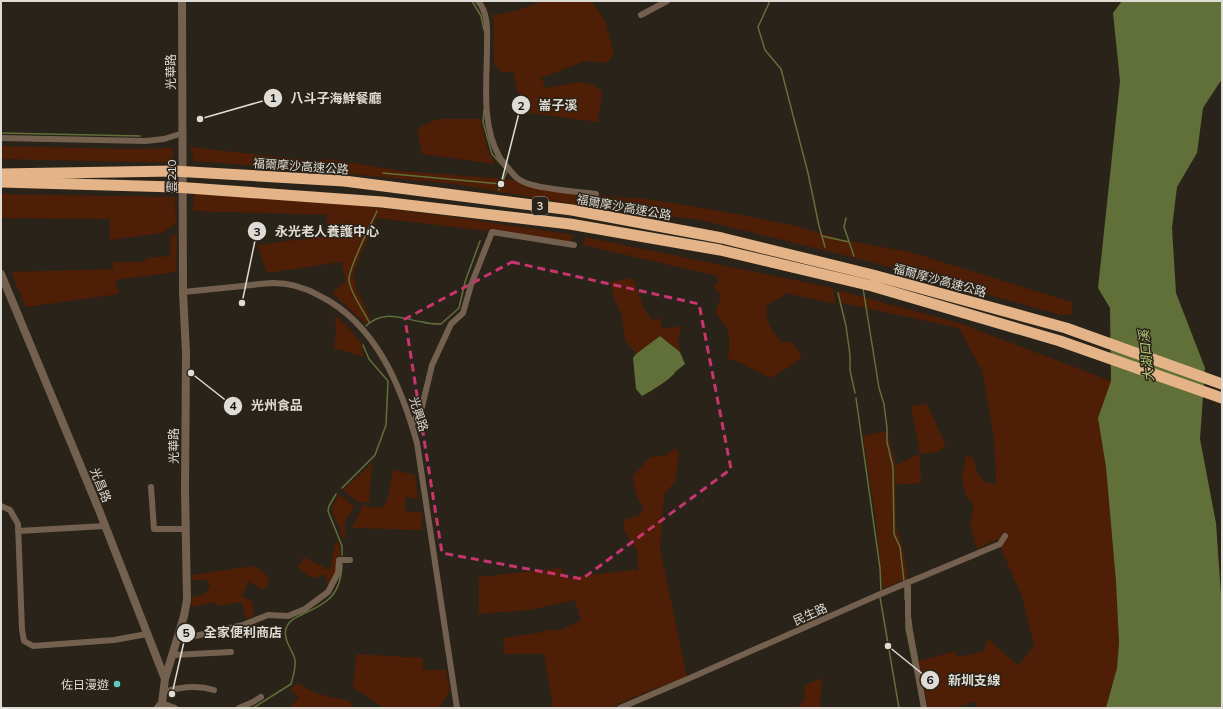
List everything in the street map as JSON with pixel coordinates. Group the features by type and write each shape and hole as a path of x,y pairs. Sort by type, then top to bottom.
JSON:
{"highway":[{"name":"福爾摩沙高速公路","path":"1,174 174,171 337,181 572,210 722,238 873,275 1066,328 1222,384"},
{"name":"福爾摩沙高速公路","path":"1,182 175,187 382,202 570,224 720,250 872,286 1060,341 1222,398"}],"street":[{"name":"光華路","path":"182,1 183,144"},
{"path":"478,1 484,7 487,23 486,88 489,125 492,139 499,156 516,178 526,183 538,187 596,194"},
{"path":"641,15 667,1"},
{"path":"1,138 146,141 164,139 183,133"},
{"name":"雲210","path":"183,144 183,209"},
{"name":"光華路","path":"165,680 178,640 187,600 185,529 186,353 182,292 183,209"},
{"path":"412,425 422,407 432,366 451,324 463,313 471,285 492,232 574,245"},
{"name":"光昌路","path":"1,274 105,526 165,680 164,692 160,706"},
{"name":"光興路","path":"182,292 274,283 300,287 331,301 345,312 366,333 388,366 401,392 417,443 457,708"},
{"path":"151,488 154,529 185,529"},
{"path":"1,506 10,510 18,524 22,630 24,641 33,646 114,640 147,634"},
{"path":"18,530 105,526"},
{"name":"民生路","path":"620,708 908,582 1000,544 1005,536"},
{"path":"178,640 243,625 268,615 288,616 305,609 328,592 338,572 339,560 350,560"},
{"path":"908,582 908,616 924,708"},
{"path":"173,655 231,652"},
{"path":"164,692 175,688 187,687 201,687 214,690"},
{"path":"239,708 261,697"},
{"path":"160,706 175,708"}],"highlighted area":[{"path":"512,262 699,304 731,469 582,579 442,553 405,319"}],"shaded area":[{"path":"539,1 591,1 605,20 614,54 607,63 585,61 541,78 546,88 581,82 593,85 602,91 598,122 523,112 513,72 502,72 494,64 493,15 515,11"},
{"path":"439,119 480,119 487,148 495,164 422,154 417,131 423,125"},
{"path":"1,146 129,149 173,148 173,163 1,159"},
{"path":"190,147 315,161 327,159 403,171 505,179 609,197 646,199 715,210 792,225 844,240 910,252 1072,302 1073,314 1061,315 867,261 701,220 578,205 455,184 194,161"},
{"path":"194,193 346,204 454,217 574,235 571,243 488,231 377,218 353,274 357,291 370,317 366,324 332,293 346,281 341,262 267,273 257,245 327,236 327,215 193,211"},
{"path":"1,194 175,197 176,224 162,233 110,240 110,219 1,218"},
{"path":"177,234 176,272 115,280 119,294 26,307 11,272 113,269 113,262 145,262 146,258 170,256 171,236"},
{"path":"585,237 833,288 836,304 785,293 784,296 767,305 767,317 772,330 782,343 791,341 802,357 791,366 770,378 741,363 728,359 729,341 727,329 716,312 719,304 720,293 713,288 719,282 717,276 583,245"},
{"path":"633,278 644,309 652,320 659,318 663,329 682,326 678,338 680,352 660,336 636,354 625,340 622,316 615,301 610,282"},
{"path":"837,290 959,323 1111,381 1098,418 1106,467 1116,582 1119,643 1117,668 1106,708 977,708 976,702 952,708 928,708 918,661 956,651 957,657 985,651 987,638 1019,666 1034,645 1022,597 997,539 977,549 970,525 974,504 968,499 963,483 962,475 965,456 973,458 982,479 986,482 996,484 994,437 982,371 959,328 842,303"},
{"path":"335,315 349,328 361,343 364,357 334,348 336,334"},
{"path":"927,404 946,446 938,452 920,454 911,406"},
{"path":"886,431 896,465 920,454 921,483 895,485 896,527 903,549 908,578 883,589 876,521 863,436"},
{"path":"677,448 679,455 675,481 664,495 660,549 687,677 651,690 609,708 553,708 544,654 504,654 503,638 544,632 546,630 560,630 581,620 575,600 529,610 478,614 479,577 561,568 566,578 633,570 638,571 637,550 624,530 624,520 640,515 644,509 636,493 633,476 650,457 663,456"},
{"path":"372,463 369,502 358,502 343,490"},
{"path":"393,470 415,475 418,499 405,497 405,511 422,513 422,530 352,528 363,505 375,508 384,507 388,497"},
{"path":"339,494 354,506 345,522 346,539 342,537 339,526 332,512 333,505"},
{"path":"337,540 340,546 340,557 337,557 335,563 336,570 329,587 325,574 315,578 308,576 297,566 301,563 303,557 330,570"},
{"path":"252,566 263,571 269,582 266,588 259,590 260,588 249,581 242,596 252,601 254,616 246,619 242,602 216,606 215,602 191,607 192,597 204,594 210,584 205,580 192,580 192,575"},
{"path":"356,654 423,658 423,670 446,670 450,690 439,708 385,708 353,688"},
{"path":"822,678 820,708 798,708 804,699 805,685"},
{"path":"298,683 316,693 350,701 352,708 289,708 299,698 290,689"}],"water":[{"name":"大湖口溪","path":"1122,1 1222,1 1222,79 1203,108 1197,153 1177,187 1172,228 1176,293 1205,368 1200,439 1216,523 1222,609 1222,708 1106,708 1117,668 1119,643 1116,582 1106,467 1098,418 1111,381 1110,308 1098,288 1120,81 1113,13"},
{"path":"660,336 680,352 685,364 659,386 642,396 636,389 633,358 636,354"}],"waterway":[{"path":"472,1 481,16 484,30"},
{"path":"770,1 758,27 765,50 781,69 808,173 825,247"},
{"path":"484,110 483,122 492,154 507,171 499,190"},
{"path":"1,133 140,136"},
{"path":"383,173 501,184"},
{"path":"369,322 354,296 349,280 352,266 377,211"},
{"path":"846,218 844,227 854,256"},
{"path":"822,236 849,242"},
{"path":"366,326 372,321 386,316 400,317 430,324 441,324 459,308 465,282 480,241"},
{"path":"863,288 879,388 884,404 887,442 893,467 894,534 900,547 904,581"},
{"path":"838,293 846,326 850,355 850,370 855,393"},
{"path":"342,488 375,455 386,425 388,381 369,359 363,345"},
{"path":"856,398 880,568 881,590"},
{"path":"336,494 329,506 328,511 342,546 342,555"},
{"path":"253,708 291,684 295,669 295,660 285,635 287,626 293,619 325,602 331,597 339,584 342,564"},
{"path":"905,587 905,599"},
{"path":"880,597 899,708"},
{"path":"906,621 914,668"}],"place":[{"name":"八斗子海鮮餐廳","path":"200,119"},
{"name":"崙子溪","path":"501,184"},
{"name":"永光老人養護中心","path":"242,303"},
{"name":"光州食品","path":"191,373"},
{"name":"新圳支線","path":"888,646"},
{"name":"佐日漫遊","path":"117,684"},
{"name":"全家便利商店","path":"172,694"}]}
